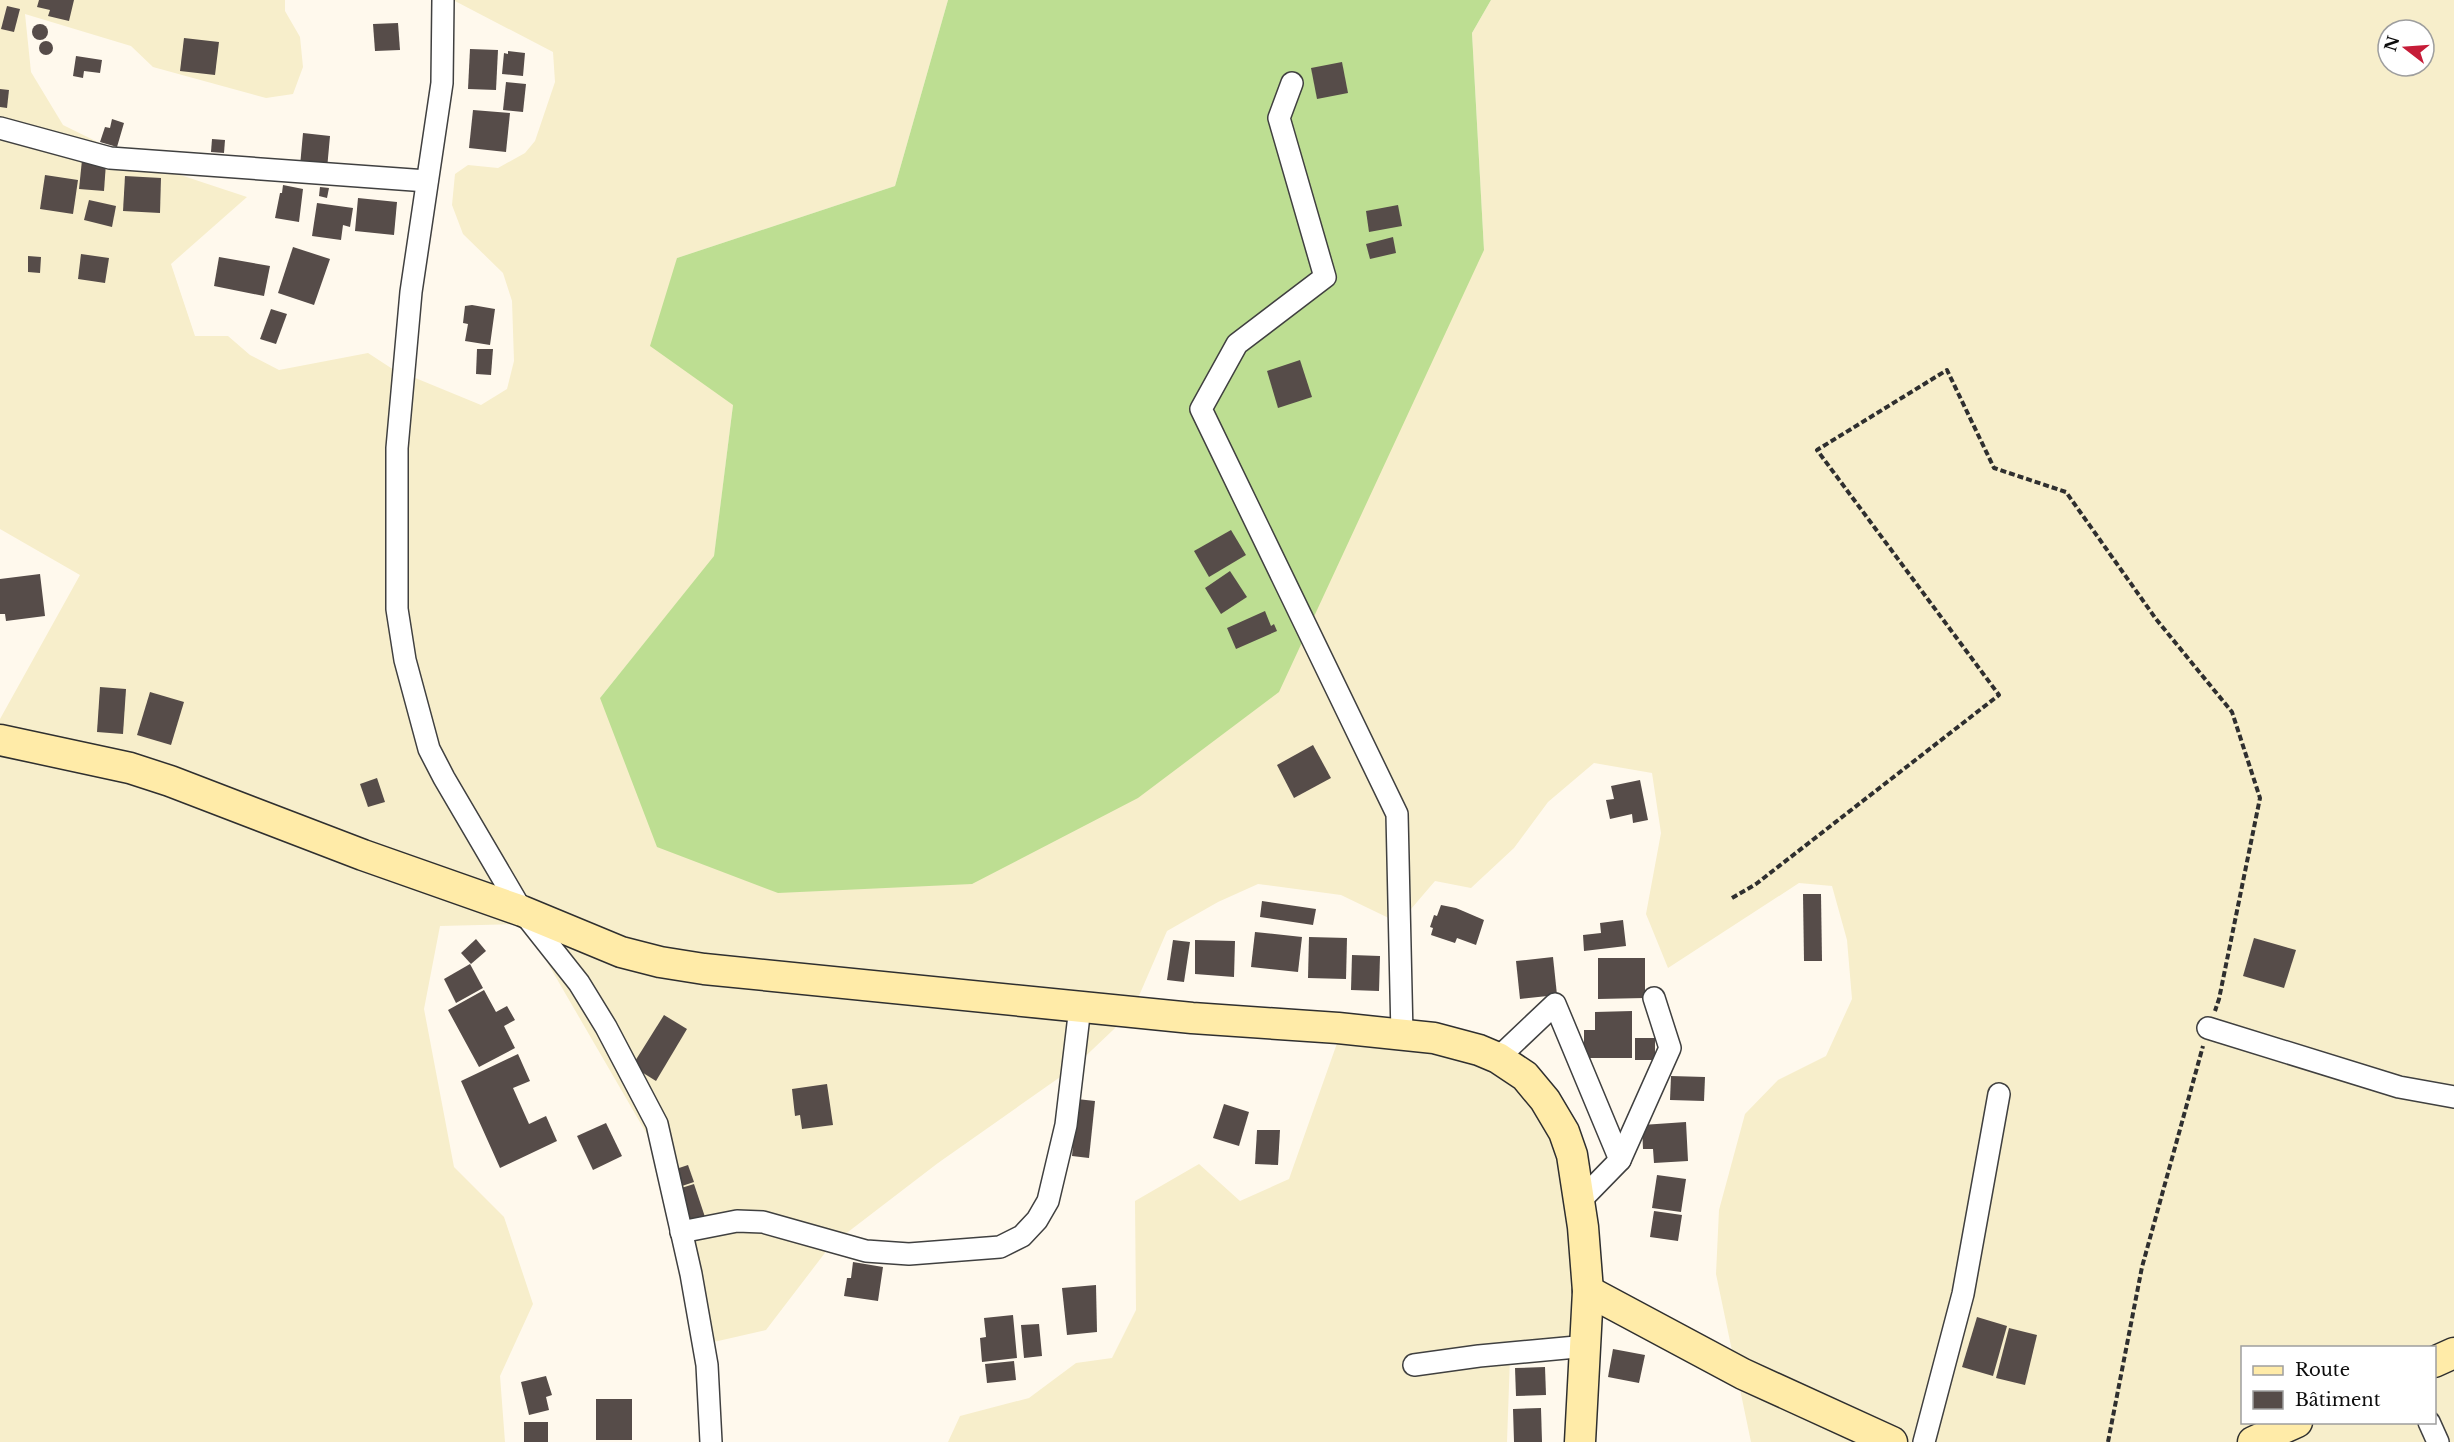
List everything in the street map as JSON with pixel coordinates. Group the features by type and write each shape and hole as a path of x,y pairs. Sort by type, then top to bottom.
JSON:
{"street":[{"path":"443,0 442,83 411,292 397,448 397,609 405,660 429,749 522,911 579,983 621,1054 657,1124 691,1274 707,1365 711,1442"},
{"path":"1292,83 1280,118 1325,277 1237,344 1201,410 1397,814 1402,1035"},
{"path":"0,128 110,158 427,181"},
{"path":"0,740 130,768 170,780 363,855 522,911 621,952 660,962 704,969 1080,1007 1434,1038 1479,1050 1498,1058 1525,1076 1545,1100 1564,1132 1572,1155 1580,1201 1588,1291 1587,1346 1580,1442"},
{"path":"1580,1201 1620,1160 1670,1048 1654,998"},
{"path":"1498,1058 1555,1004 1620,1160"},
{"path":"681,1232 737,1221 756,1221 866,1251 909,1254 1000,1247 1022,1236 1037,1220 1048,1201 1066,1125 1080,1007"},
{"path":"2208,1028 2399,1087 2454,1097"},
{"path":"1924,1442 1963,1294 1999,1094"},
{"path":"1588,1291 1743,1374 1892,1442"},
{"path":"1414,1365 1479,1356 1587,1346"},
{"path":"2436,1361 2454,1353"},
{"path":"2253,1442 2293,1424"},
{"path":"2430,1424 2438,1442"}],"path":[{"path":"1732,898 1756,884 1999,695 1817,450 1947,370 1994,468 2066,492 2156,619 2232,712 2260,798 2219,999 2208,1028 2142,1267 2108,1442"}],"shaded area":[{"path":"0,0 285,0 285,11 300,37 303,67 293,94 266,98 153,67 131,46 25,14 31,72 63,125 132,159 247,197 171,264 195,336 228,336 250,355 279,370 368,353 391,368 481,405 507,389 514,361 512,301 503,273 463,234 452,205 455,174 468,165 498,168 525,153 535,141 555,82 553,52 453,0 948,0 895,186 677,258 733,405 714,557 600,698 1484,250 1472,33 1491,0 2454,0 2454,1442 1751,1442 1716,1274 1719,1210 1745,1114 1778,1080 1826,1056 1852,999 1847,940 1832,886 1799,883 1668,968 1646,914 1661,833 1652,773 1594,763 1548,802 1514,848 1471,888 1435,881 1399,923 1341,895 1258,884 1218,902 1167,931 1132,1012 1073,1068 938,1163 831,1245 766,1330 705,1344 648,1136 525,924 440,926 424,1009 454,1167 504,1217 533,1304 500,1376 505,1442 0,1442 0,719 80,575 0,529"},
{"path":"1341,1032 1479,1046 1553,1107 1589,1337 1510,1357 1507,1442 948,1442 960,1416 1029,1398 1076,1363 1112,1358 1136,1310 1135,1201 1199,1164 1240,1201 1289,1179"}],"green space":[{"path":"948,0 1491,0 1472,33 1484,250 1279,692 1138,798 972,884 778,893 657,847 600,698 714,556 733,405 650,346 677,258 895,186"}],"building":[{"path":"39,0 74,0 69,21 48,16 50,10 37,7"},
{"path":"7,6 20,9 14,32 1,29"},
{"path":"398,23 400,50 375,51 373,24"},
{"path":"40,24 48,32 40,40 32,32"},
{"path":"184,38 219,42 215,75 180,71"},
{"path":"46,41 51,43 53,48 51,53 46,55 41,53 39,48 41,43"},
{"path":"470,49 498,50 496,90 468,89"},
{"path":"508,51 525,53 523,76 502,74 504,53 508,54"},
{"path":"76,56 102,60 100,73 84,71 83,78 73,76"},
{"path":"1342,62 1348,93 1317,99 1311,68"},
{"path":"506,82 526,84 523,112 503,110"},
{"path":"0,89 9,90 7,108 0,107"},
{"path":"473,110 510,113 506,152 469,148"},
{"path":"112,119 124,123 117,147 100,142 105,127 110,128"},
{"path":"303,133 330,136 327,169 300,166"},
{"path":"212,139 225,140 224,153 211,152"},
{"path":"82,160 106,163 104,191 79,189"},
{"path":"45,175 78,180 73,214 40,209"},
{"path":"125,176 161,178 160,213 123,211"},
{"path":"283,185 303,189 299,222 275,218"},
{"path":"320,187 329,188 327,198 319,196"},
{"path":"358,198 397,202 394,235 355,231"},
{"path":"89,200 116,206 112,227 84,220"},
{"path":"317,203 353,208 350,227 343,225 341,240 312,236"},
{"path":"1398,205 1402,226 1369,232 1366,211"},
{"path":"1393,237 1396,253 1370,259 1366,244"},
{"path":"293,247 330,259 314,305 278,293"},
{"path":"81,254 109,258 105,283 78,279"},
{"path":"28,256 41,257 40,273 28,272"},
{"path":"219,257 270,266 264,296 214,286"},
{"path":"465,306 495,309 490,345 465,341 468,324 463,323"},
{"path":"271,309 287,314 276,344 260,339"},
{"path":"477,349 493,349 491,375 476,374"},
{"path":"1300,360 1312,397 1278,408 1267,371"},
{"path":"1231,530 1246,555 1209,577 1194,551"},
{"path":"1230,571 1247,597 1221,614 1205,588"},
{"path":"40,574 45,616 6,621 5,614 0,614 0,579"},
{"path":"1265,611 1271,626 1274,624 1277,631 1236,649 1227,628"},
{"path":"100,687 126,689 123,734 97,732"},
{"path":"150,692 184,702 171,745 137,735"},
{"path":"1313,745 1331,778 1294,798 1277,765"},
{"path":"377,778 385,802 368,807 360,784"},
{"path":"1640,780 1648,820 1633,823 1632,814 1610,819 1606,800 1614,799 1611,786"},
{"path":"1803,894 1821,894 1822,961 1804,961"},
{"path":"1262,901 1316,909 1313,925 1260,917"},
{"path":"1441,905 1456,908 1484,920 1476,945 1457,938 1455,943 1431,935 1433,928 1430,927 1434,915 1437,916"},
{"path":"1623,920 1626,946 1584,951 1583,935 1601,933 1600,923"},
{"path":"1255,932 1302,937 1298,972 1251,967"},
{"path":"1309,937 1347,938 1346,979 1308,978"},
{"path":"2254,938 2296,950 2284,988 2243,976"},
{"path":"476,939 486,951 471,964 461,953"},
{"path":"1173,940 1190,942 1184,982 1167,980"},
{"path":"1195,940 1235,941 1234,977 1195,974"},
{"path":"1352,955 1380,956 1379,991 1351,990"},
{"path":"1553,957 1557,995 1520,999 1516,961"},
{"path":"1598,958 1645,958 1645,998 1598,999"},
{"path":"470,964 483,988 456,1003 444,979"},
{"path":"484,990 496,1012 507,1006 515,1020 504,1026 515,1048 479,1067 448,1010"},
{"path":"1632,1011 1632,1058 1584,1058 1584,1030 1595,1030 1595,1012"},
{"path":"664,1015 687,1029 656,1081 632,1066"},
{"path":"1635,1038 1655,1038 1655,1060 1635,1060"},
{"path":"518,1054 530,1081 513,1088 529,1124 546,1116 557,1141 500,1168 461,1081"},
{"path":"1671,1076 1705,1077 1704,1101 1670,1100"},
{"path":"827,1084 833,1125 802,1129 800,1115 795,1116 792,1089"},
{"path":"1077,1099 1095,1101 1089,1158 1072,1156"},
{"path":"1224,1104 1249,1112 1239,1146 1213,1138"},
{"path":"1686,1122 1688,1161 1654,1163 1653,1149 1643,1149 1642,1125"},
{"path":"606,1123 622,1156 593,1170 577,1136"},
{"path":"1257,1130 1280,1130 1278,1165 1255,1164"},
{"path":"688,1165 694,1182 679,1187 673,1170"},
{"path":"1657,1175 1686,1179 1681,1212 1652,1208"},
{"path":"694,1184 705,1217 689,1222 678,1189"},
{"path":"1654,1211 1682,1215 1678,1241 1650,1237"},
{"path":"853,1262 883,1267 878,1301 844,1296 847,1278 851,1278"},
{"path":"1096,1285 1097,1332 1067,1335 1062,1288"},
{"path":"1013,1315 1017,1358 982,1362 980,1338 986,1337 984,1318"},
{"path":"1977,1317 2007,1326 1993,1376 1962,1367"},
{"path":"1039,1324 1042,1356 1024,1358 1021,1325"},
{"path":"2009,1328 2037,1335 2025,1385 1996,1378"},
{"path":"1613,1349 1645,1355 1639,1383 1608,1377"},
{"path":"1014,1361 1016,1380 987,1383 985,1364"},
{"path":"1545,1367 1546,1395 1516,1396 1515,1368"},
{"path":"546,1376 552,1395 546,1397 549,1410 529,1415 521,1382"},
{"path":"596,1399 632,1399 632,1440 596,1440"},
{"path":"1541,1408 1542,1442 1514,1442 1513,1409"},
{"path":"524,1422 548,1422 548,1442 524,1442"}]}
